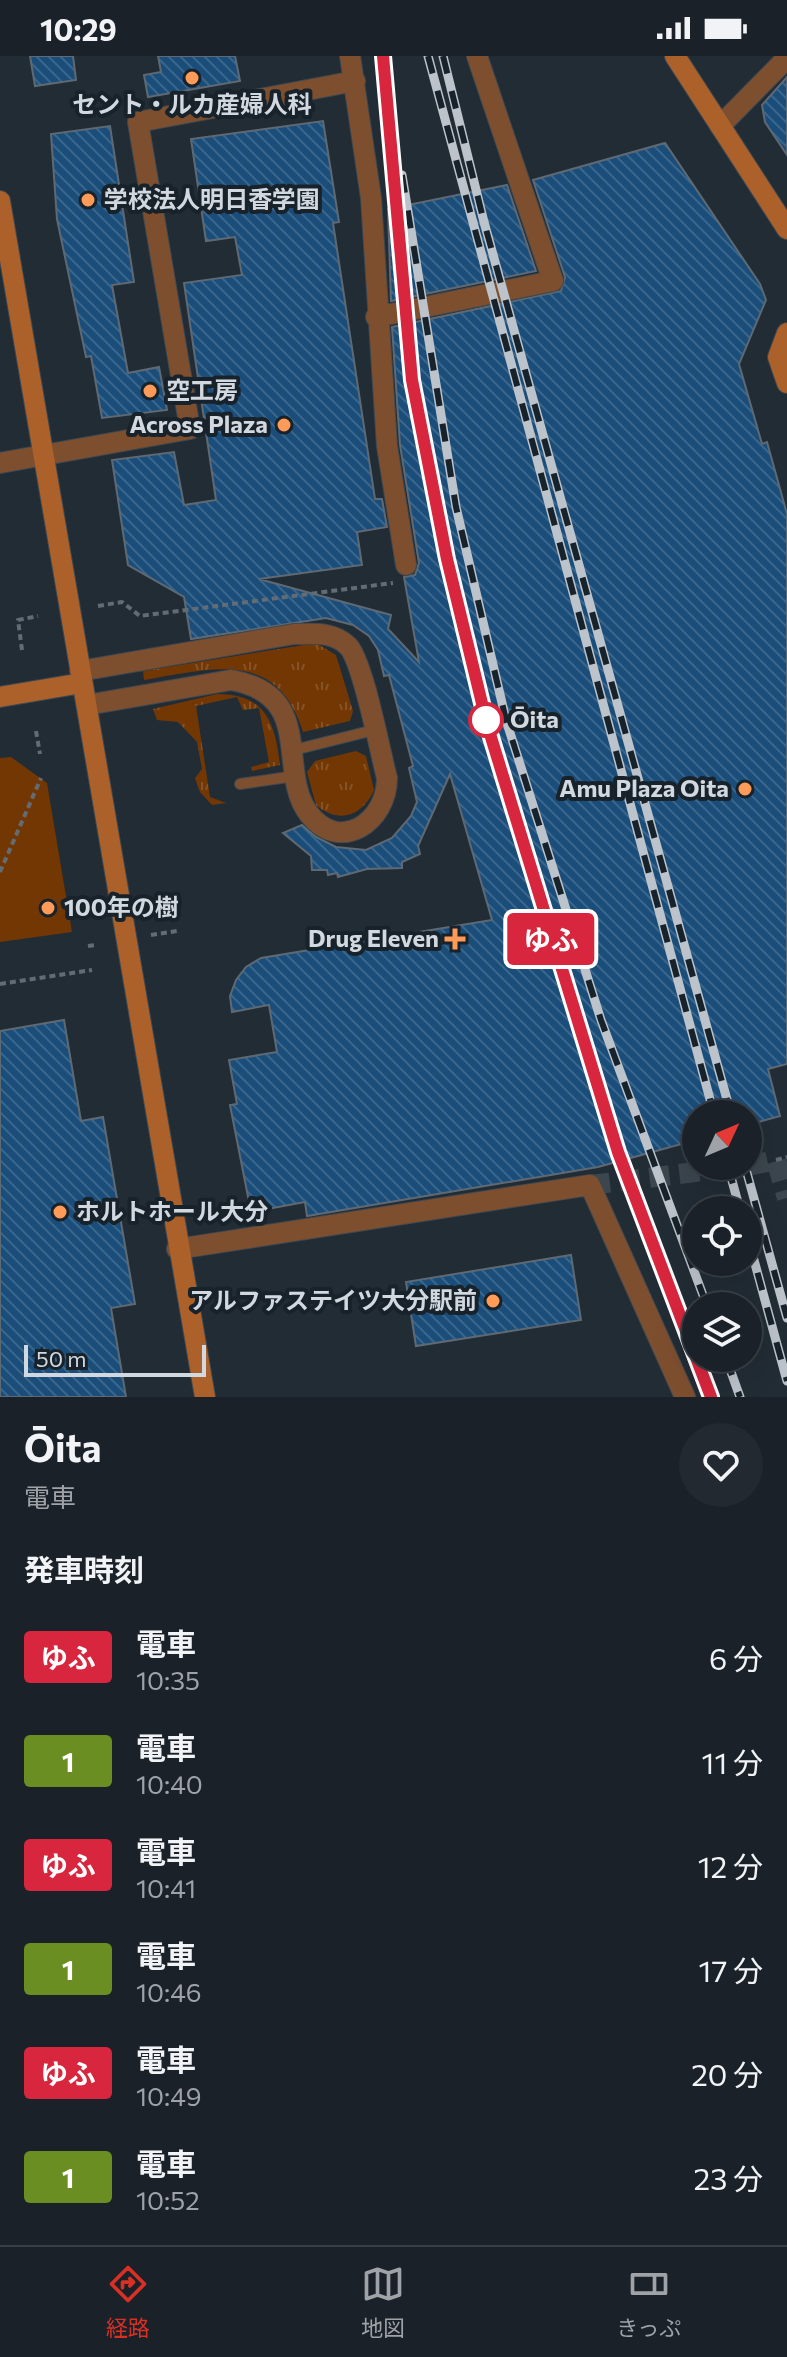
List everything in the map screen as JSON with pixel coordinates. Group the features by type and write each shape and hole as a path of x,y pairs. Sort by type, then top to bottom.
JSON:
{"street":[{"path":"350,56 371,198 376,317 387,446 405,573"},
{"path":"376,317 553,281 477,56"},
{"path":"675,56 787,229"},
{"path":"720,126 787,58"},
{"path":"0,463 190,429 138,122 355,81"},
{"path":"0,201 177,1249 205,1397"},
{"path":"787,333 778,357 787,383"},
{"path":"0,697 81,677 294,634 323,634 348,646 355,657 387,778 387,791 378,814 367,825 340,831 326,829 307,812 300,797 294,750 281,712 264,694 246,683 231,680 87,705"},
{"path":"177,1249 590,1185 685,1397"}],"lane":[{"path":"294,750 374,730"},
{"path":"240,784 297,776"}],"path":[{"path":"98,606 122,602 140,616 405,573"},
{"path":"22,650 18,620 38,616"},
{"path":"36,731 40,754"},
{"path":"0,872 41,778"},
{"path":"151,935 177,931"},
{"path":"88,946 95,945"},
{"path":"0,984 92,970"},
{"path":"776,1160 787,1157"}],"green space":[{"path":"316,643 336,655 353,711 350,721 303,732 291,705 277,687 259,676 239,670 217,669 144,680 143,671"},
{"path":"217,694 234,695 247,699 257,705 265,714 275,736 280,765 252,771 251,767 269,762 259,708 243,710 237,697 196,706 210,797 226,803 212,805 200,792 195,778 202,769 197,742 178,722 157,720 153,709"},
{"path":"356,751 366,756 374,790 363,806 349,815 324,811 316,805 307,772 315,761"},
{"path":"11,757 47,783 72,932 0,942 0,758"}],"building":[{"path":"30,56 73,56 76,80 35,86"},
{"name":"セント・ルカ産婦人科","path":"158,56 235,56 240,81 148,97 144,75 161,72"},
{"path":"787,77 787,155 765,122 762,105"},
{"path":"323,121 339,222 333,223 375,499 382,499 387,527 357,532 362,565 259,579 391,615 388,629 419,662 404,577 415,575 419,563 400,445 392,327 561,291 565,277 533,180 665,143 760,284 766,300 739,364 762,444 767,442 787,514 787,1064 768,1069 780,1116 762,1121 762,1100 682,1100 682,1144 598,1167 307,1216 305,1202 251,1212 230,1105 237,1104 229,1060 277,1052 269,1005 232,1012 230,996 236,980 246,967 261,958 492,920 450,774 418,846 420,854 402,862 402,868 367,869 338,877 337,873 328,875 327,870 312,870 311,856 283,833 302,825 316,837 336,847 366,850 392,838 411,816 417,802 409,768 413,766 389,675 384,676 378,650 369,636 353,625 326,618 191,639 184,597 128,565 112,460 174,452 184,505 216,500 184,283 242,275 235,237 206,241 191,139"},
{"name":"学校法人明日香学園","path":"110,126 134,282 112,285 128,373 159,367 167,410 102,418 91,356 86,357 57,219 51,134"},
{"path":"507,185 536,271 391,301 388,209"},
{"name":"ホルトホール大分","path":"64,1020 81,1121 103,1117 135,1304 111,1308 126,1397 0,1397 0,1031"},
{"name":"アルファステイツ大分駅前","path":"571,1255 581,1320 416,1346 406,1282"}],"tunnel":[{"path":"762,1163 776,1160 787,1198"},
{"path":"590,1185 682,1174"}],"railway":[{"path":"383,56 412,380 447,559 487,724 578,1031 638,1212 711,1397"},
{"path":"428,56 710,1100"},
{"path":"443,56 484,222 727,1100"},
{"path":"402,175 456,507 506,720 601,1020 702,1292"},
{"path":"732,1180 736,1196"},
{"path":"749,1180 787,1318"},
{"path":"758,1276 787,1381"},
{"path":"731,1372 740,1397"}],"train":[{"name":"ゆふ","path":"383,56 395,219 412,380 447,559 487,724 578,1031 618,1152 638,1212 711,1397"}],"place":[{"name":"セント・ルカ産婦人科","path":"192,78"},
{"name":"学校法人明日香学園","path":"88,200"},
{"name":"空工房","path":"150,391"},
{"name":"Across Plaza","path":"284,425"},
{"name":"Ōita","path":"486,720"},
{"name":"Amu Plaza Oita","path":"745,789"},
{"name":"100年の樹","path":"48,908"},
{"name":"Drug Eleven","path":"455,939"},
{"name":"ホルトホール大分","path":"60,1212"},
{"name":"アルファステイツ大分駅前","path":"493,1301"}]}
